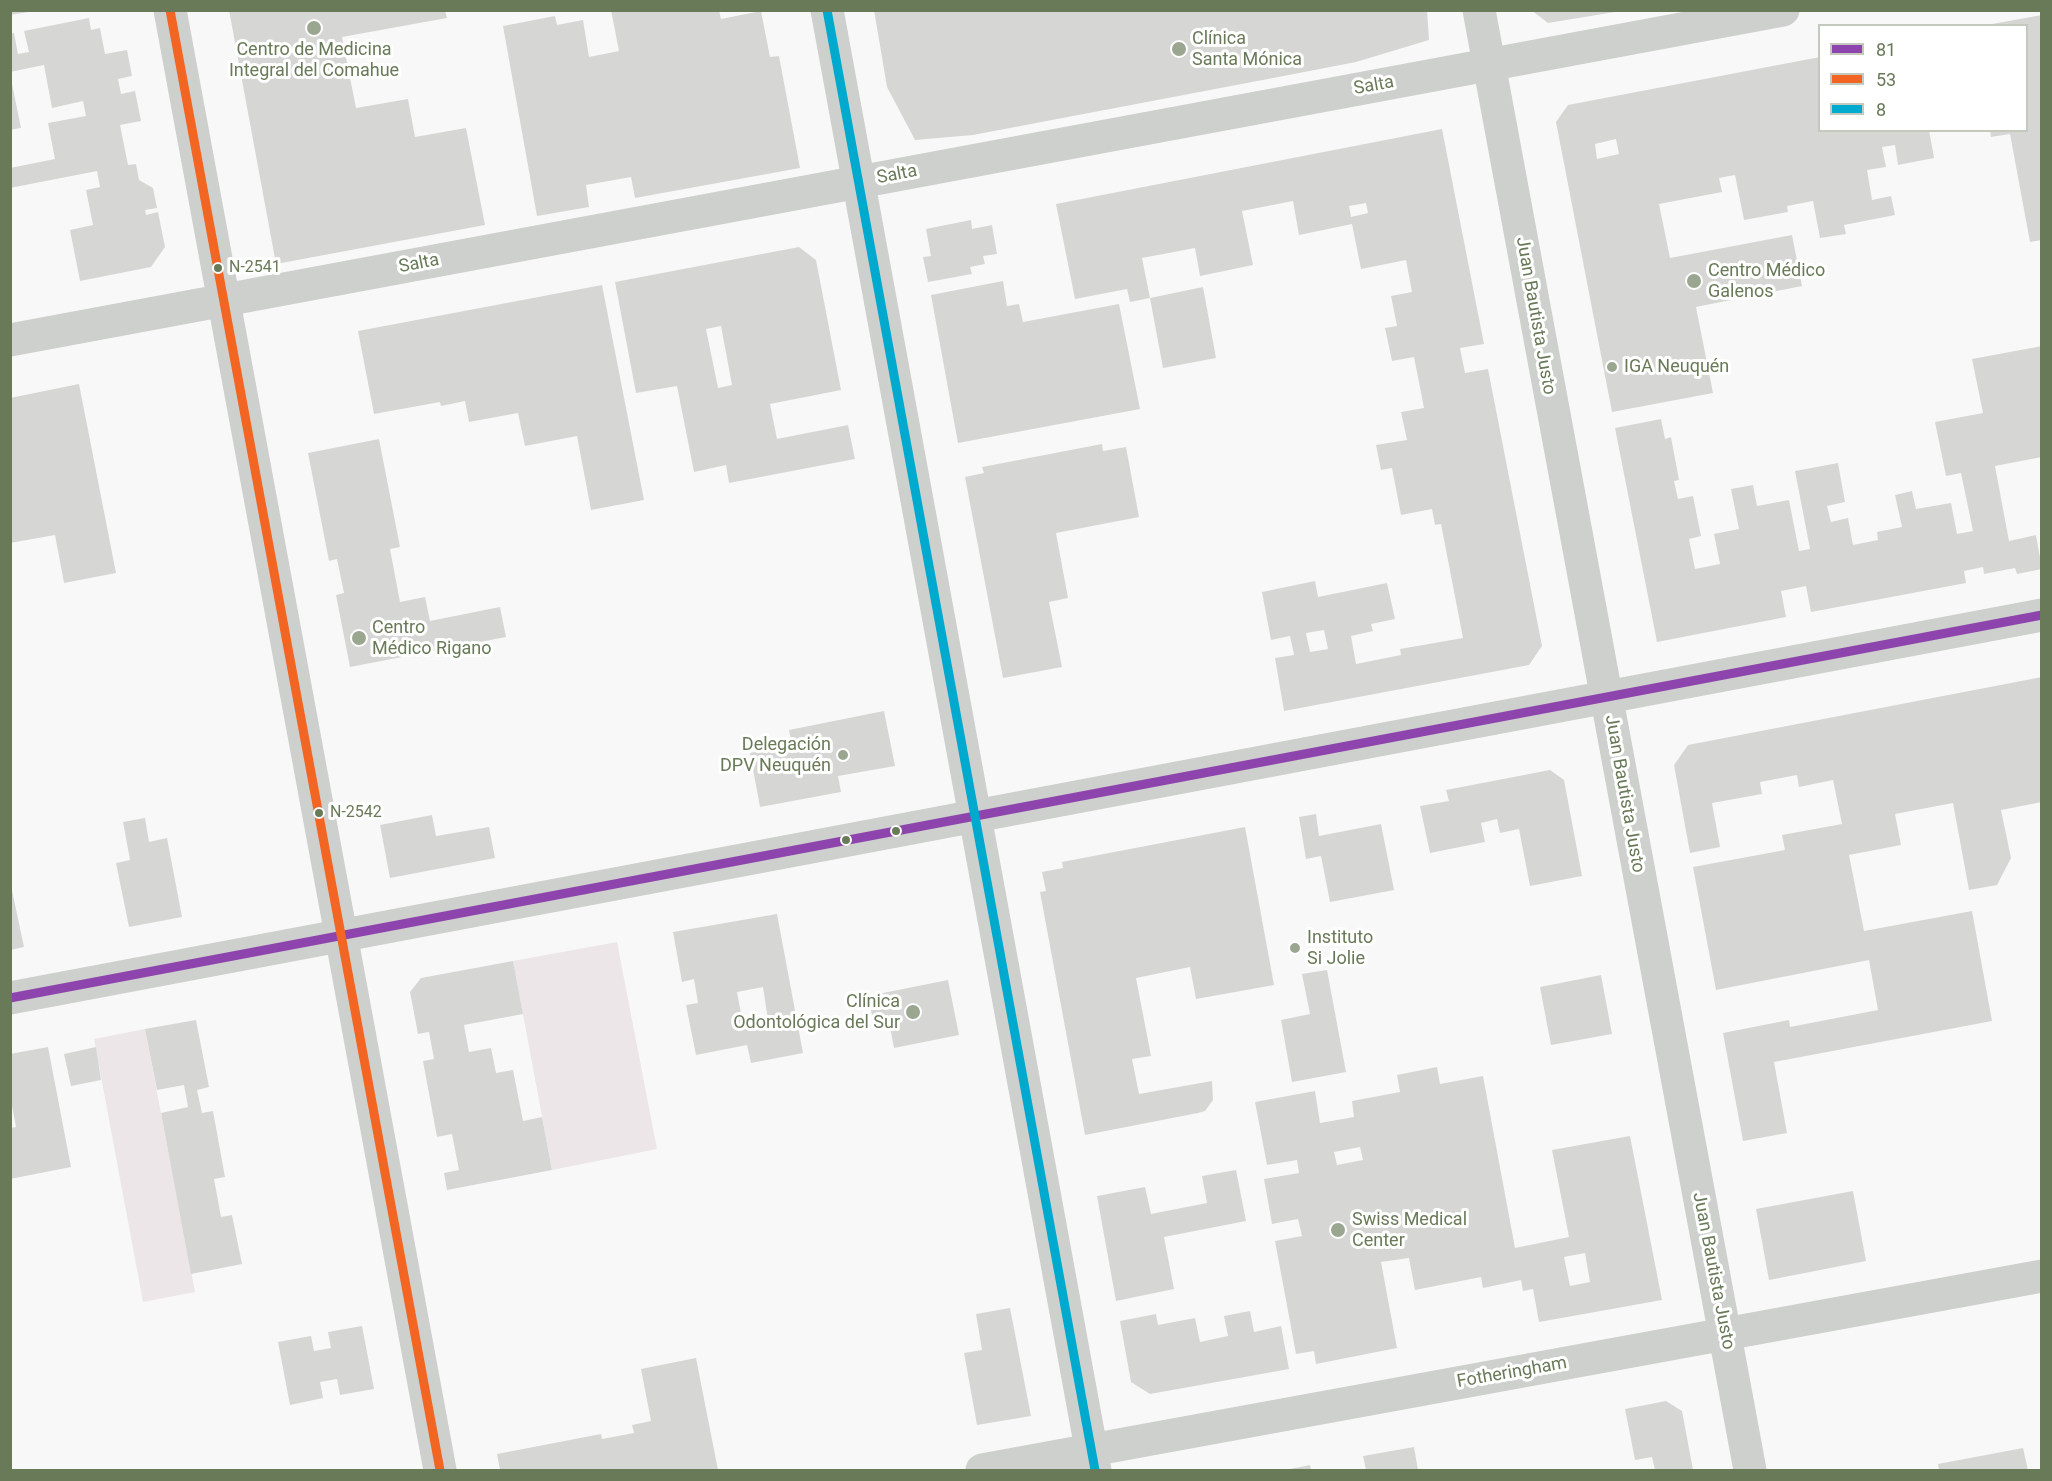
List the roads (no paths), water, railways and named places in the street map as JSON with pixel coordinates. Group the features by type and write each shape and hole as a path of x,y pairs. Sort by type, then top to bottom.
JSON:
{"street":[{"path":"170,10 440,1470"},
{"path":"826,10 1093,1460"},
{"name":"Juan Bautista Justo","path":"1479,10 1750,1470"},
{"name":"Salta","path":"10,340 1783,10"},
{"path":"10,998 2042,615"},
{"name":"Fotheringham","path":"982,1470 1093,1460 1725,1334 2042,1276"}],"place":[{"name":"Centro de Medicina Integral del Comahue","path":"314,28"},
{"name":"Clínica Santa Mónica","path":"1179,49"},
{"name":"N-2541","path":"218,268"},
{"name":"Centro Médico Galenos","path":"1694,281"},
{"name":"IGA Neuquén","path":"1612,367"},
{"name":"Centro Médico Rigano","path":"359,638"},
{"name":"Delegación DPV Neuquén","path":"843,755"},
{"name":"N-2542","path":"319,813"},
{"name":"Instituto Si Jolie","path":"1295,948"},
{"name":"Clínica Odontológica del Sur","path":"913,1012"},
{"name":"Swiss Medical Center","path":"1338,1230"}]}
